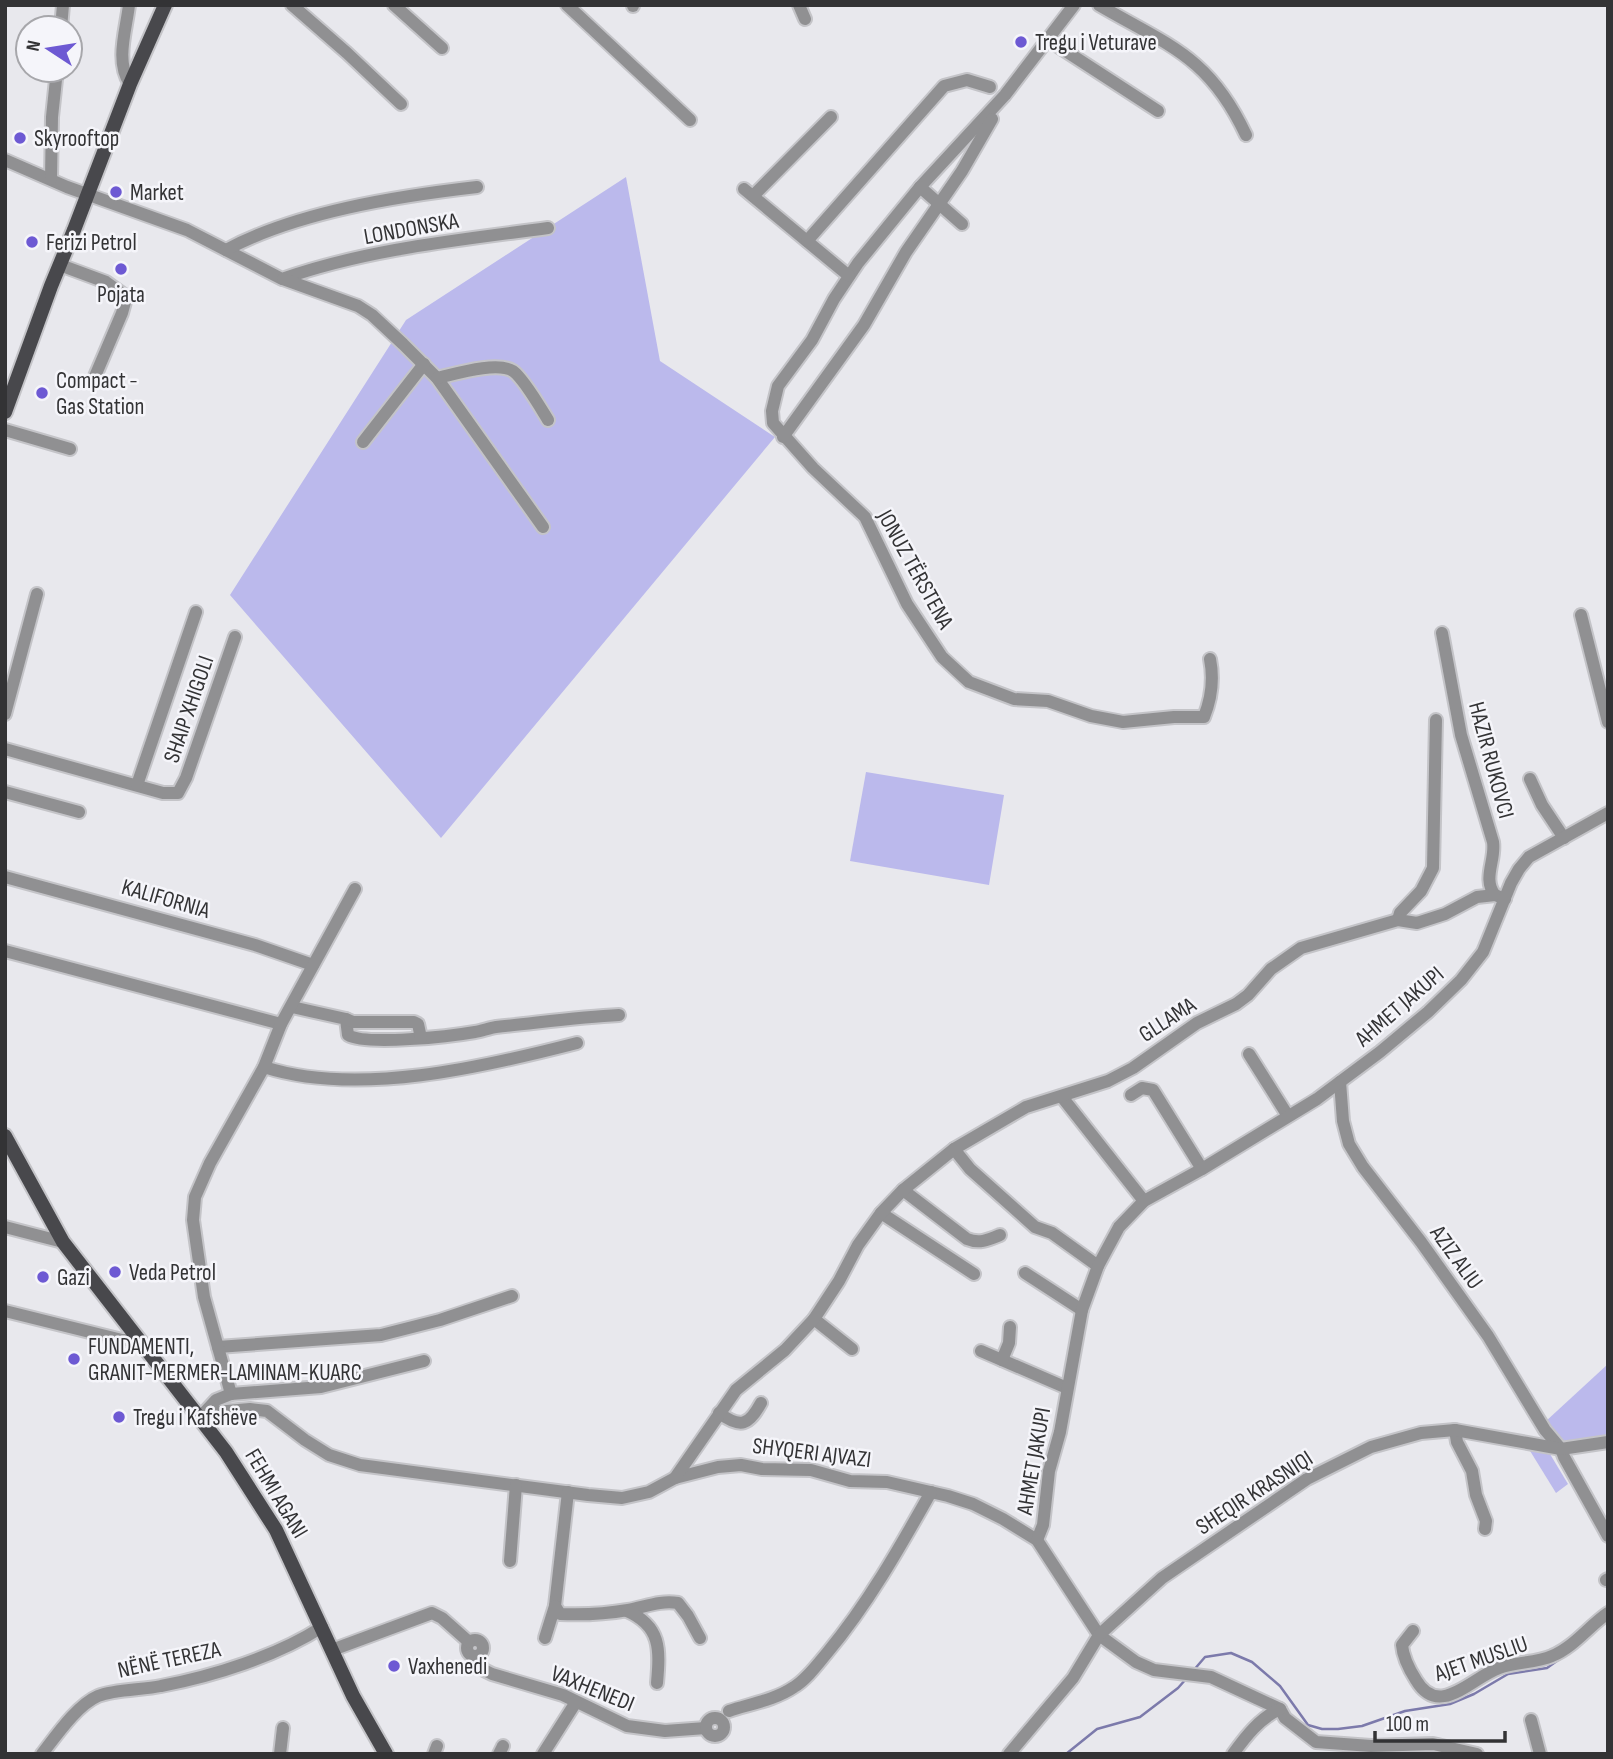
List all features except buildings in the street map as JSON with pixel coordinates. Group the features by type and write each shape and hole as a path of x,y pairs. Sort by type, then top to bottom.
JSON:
{"main road":[{"path":"5,411 130,85 165,5"},
{"name":"FEHMI AGANI","path":"5,1136 63,1242 137,1340 201,1415 276,1530 354,1696 386,1754"}],"street":[{"path":"130,5 122,73 130,85"},
{"path":"292,5 401,104"},
{"path":"394,5 442,48"},
{"path":"567,5 690,120"},
{"path":"799,5 806,19"},
{"name":"JONUZ TËRSTENA","path":"1074,5 1006,95 890,221 849,276 812,341 778,386 772,411 773,423 783,437 865,516 907,604 942,657 969,682 1014,699 1048,701 1091,716 1122,722 1174,717 1196,718 1204,717 1210,699 1213,677 1210,659"},
{"path":"1099,5 1165,40 1194,61 1219,86 1233,107 1246,135"},
{"path":"1047,39 1158,111"},
{"path":"807,241 944,86 967,80 990,87"},
{"path":"51,179 56,84"},
{"path":"783,437 864,325 906,252 962,171 1006,95"},
{"path":"831,117 748,193 849,276"},
{"path":"5,160 88,195 187,230 282,279 358,306 372,315 437,378 543,527"},
{"path":"226,250 279,226 372,204 477,187"},
{"path":"920,187 961,224"},
{"name":"LONDONSKA","path":"282,279 337,262 428,245 548,228"},
{"path":"60,265 106,282 124,295 122,313 93,381"},
{"path":"363,442 424,364"},
{"path":"437,378 465,371 503,367 515,372 548,420"},
{"path":"5,430 70,449"},
{"path":"5,714 37,594"},
{"name":"SHAIP XHIGOLI","path":"137,785 196,612"},
{"path":"1581,615 1608,722"},
{"name":"HAZIR RUKOVCI","path":"1443,634 1461,735 1495,851 1489,882 1500,897"},
{"name":"SHAIP XHIGOLI","path":"5,749 163,793 178,793 186,778 235,637"},
{"path":"1398,920 1400,913 1421,891 1433,869 1436,720"},
{"path":"1530,779 1542,805 1564,838"},
{"path":"5,792 79,812"},
{"name":"AHMET JAKUPI","path":"1037,1540 1043,1525 1049,1471 1060,1432 1082,1310 1098,1266 1119,1227 1144,1201 1202,1169 1340,1082 1428,1012 1461,980 1483,952 1500,897 1529,857 1608,813"},
{"name":"KALIFORNIA","path":"5,877 255,945 313,965"},
{"path":"231,1394 204,1297 192,1209 210,1163 264,1067 281,1024 355,889"},
{"name":"GLLAMA","path":"675,1478 736,1390 786,1350 814,1320 858,1245 881,1213 954,1149 1026,1107 1108,1081 1133,1068 1198,1023 1236,1004 1248,995 1271,969 1301,948 1398,920 1417,923 1445,915 1477,897 1500,897"},
{"path":"5,951 281,1024"},
{"path":"292,1006 346,1019 348,1035 354,1039 458,1035 494,1027 512,1027 575,1017 619,1015"},
{"path":"264,1067 286,1074 321,1079 393,1077 458,1070 577,1043"},
{"path":"1249,1054 1288,1116"},
{"name":"AZIZ ALIU","path":"1340,1082 1343,1121 1349,1144 1363,1167 1488,1336 1545,1430 1561,1449 1608,1536"},
{"path":"1131,1095 1142,1088 1153,1090 1202,1169"},
{"path":"1062,1097 1144,1201"},
{"path":"954,1149 970,1169 1035,1227 1052,1233 1098,1266"},
{"path":"903,1191 967,1239 975,1242 988,1241 1000,1235"},
{"path":"881,1213 974,1274"},
{"path":"5,1227 63,1242"},
{"path":"1026,1273 1082,1310"},
{"path":"218,1347 381,1335 440,1320 512,1296"},
{"path":"5,1311 122,1340 137,1340"},
{"path":"814,1320 852,1349"},
{"path":"1002,1360 1010,1343 1010,1327"},
{"name":"AHMET JAKUPI","path":"981,1351 1067,1388"},
{"path":"201,1415 216,1400 231,1394 321,1387 424,1361"},
{"path":"719,1413 738,1423 747,1422 761,1403"},
{"name":"SHYQERI AJVAZI","path":"201,1415 250,1409 267,1411 329,1455 360,1465 622,1498 649,1492 675,1478 718,1467 741,1465 762,1469 811,1470 850,1481 878,1481 932,1492 972,1504 1037,1540 1099,1634 1136,1662 1154,1670 1211,1677 1280,1709 1285,1718 1316,1742 1371,1746 1433,1744 1477,1754"},
{"path":"1455,1430 1457,1442 1472,1471 1476,1494 1486,1521 1485,1529"},
{"name":"SHEQIR KRASNIQI","path":"1009,1754 1073,1678 1099,1634 1162,1578 1307,1479 1371,1447 1421,1433 1455,1430 1561,1449 1608,1443"},
{"path":"510,1561 516,1485"},
{"path":"545,1638 555,1606 568,1492"},
{"path":"729,1711 780,1695 795,1687 810,1673 858,1612 932,1492"},
{"path":"555,1606 560,1614 572,1614 626,1611 667,1601 678,1603 700,1638"},
{"path":"626,1611 637,1615 650,1626 657,1640 657,1683"},
{"name":"VAXHENEDI","path":"332,1650 432,1613 442,1618 469,1642 467,1651 484,1670 492,1674 558,1694 613,1721 644,1730 706,1727"},
{"name":"AJET MUSLIU","path":"1413,1630 1402,1645 1407,1664 1422,1690 1430,1696 1443,1697 1465,1688 1497,1669 1557,1654 1608,1613"},
{"name":"NËNË TEREZA","path":"42,1754 82,1707 97,1696 163,1686 211,1674 254,1660 322,1627"},
{"path":"543,1754 576,1702"},
{"path":"1233,1754 1253,1728 1280,1709"},
{"path":"1531,1720 1540,1754"},
{"path":"280,1754 283,1728"}],"shaded area":[{"path":"626,177 660,361 775,437 441,838 230,595 406,320"},
{"path":"866,772 1004,795 989,885 850,861"},
{"path":"1608,1364 1608,1438 1560,1443 1545,1422"},
{"path":"1527,1446 1547,1449 1568,1484 1556,1493"}],"waterway":[{"path":"1193,1671 1205,1657 1231,1653 1252,1662 1280,1686 1308,1725 1322,1729 1338,1729 1362,1726 1405,1711 1450,1704 1474,1694 1508,1674 1547,1668 1561,1658"},
{"path":"1066,1754 1097,1729 1140,1717 1186,1679"}],"place":[{"name":"Tregu i Veturave","path":"1021,42"},
{"name":"Skyrooftop","path":"20,138"},
{"name":"Market","path":"116,192"},
{"name":"Ferizi Petrol","path":"32,242"},
{"name":"Pojata","path":"121,269"},
{"name":"Compact - Gas Station","path":"42,393"},
{"name":"Veda Petrol","path":"115,1272"},
{"name":"Gazi","path":"43,1277"},
{"name":"FUNDAMENTI, GRANIT-MERMER-LAMINAM-KUARC","path":"74,1359"},
{"name":"Tregu i Kafshëve","path":"119,1417"},
{"name":"Vaxhenedi","path":"394,1666"}]}
